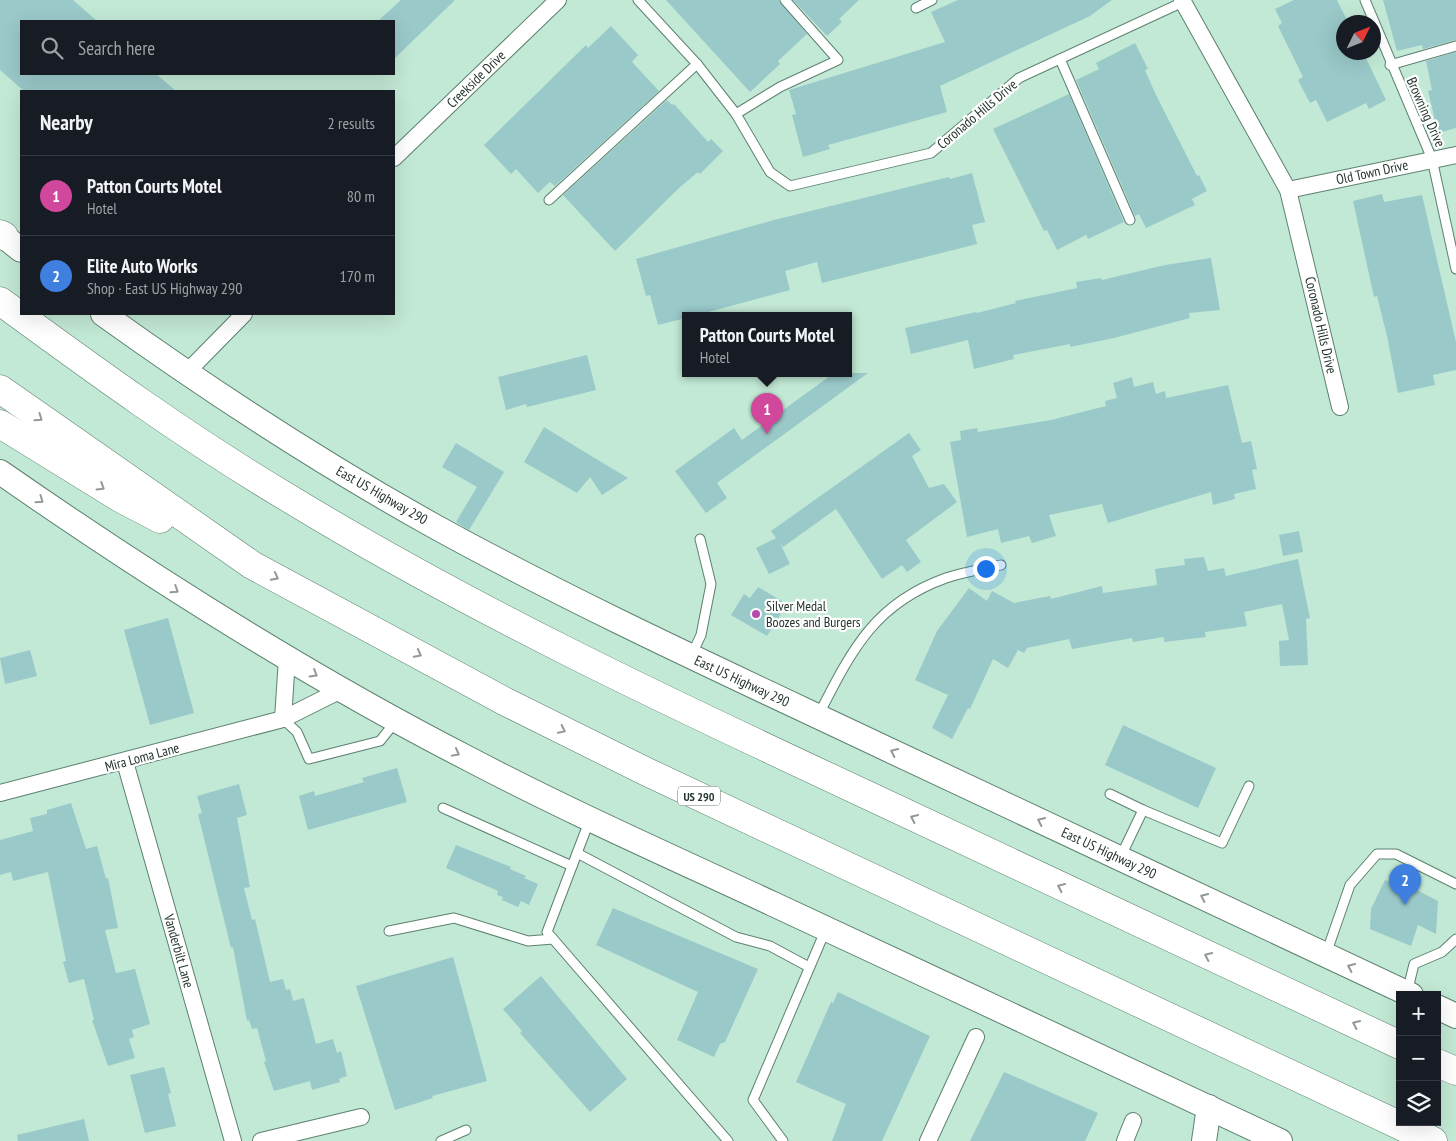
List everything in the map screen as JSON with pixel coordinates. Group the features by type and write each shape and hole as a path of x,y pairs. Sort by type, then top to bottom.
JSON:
{"highway":[{"path":"0,300 20,314"},
{"path":"21,315 189,436 290,500 529,632 679,707 1396,1043"},
{"name":"US 290","path":"0,389 252,565 504,701 647,772 1433,1141"},
{"path":"0,424 120,498 252,565"},
{"path":"1441,1065 1456,1072"}],"main road":[{"name":"East US Highway 290","path":"104,315 186,373 316,456 434,526 691,656 1403,991"},
{"path":"0,472 99,541 215,615 341,690 471,761 590,819 1280,1141"},
{"path":"1441,1009 1456,1016"},
{"path":"1204,1141 1209,1107"}],"street":[{"name":"Creekside Drive","path":"395,157 558,0"},
{"name":"Coronado Hills Drive","path":"1182,1 1288,190 1340,407"},
{"name":"Old Town Drive","path":"1288,190 1456,155"},
{"path":"186,373 243,315"},
{"path":"283,719 287,658"},
{"name":"Mira Loma Lane","path":"0,793 125,762 283,719 341,690"},
{"name":"Vanderbilt Lane","path":"125,762 233,1141"},
{"path":"928,1141 976,1037"},
{"path":"261,1141 361,1117"},
{"path":"1125,1141 1133,1121"}],"lane":[{"path":"638,0 697,64 736,114 780,87 838,60 784,0"},
{"path":"916,8 932,0"},
{"name":"Browning Drive","path":"1365,0 1390,65 1432,159 1456,268"},
{"name":"Coronado Hills Drive","path":"736,114 770,172 790,186 931,153 1019,78 1182,1"},
{"path":"1390,65 1456,46"},
{"path":"1060,59 1130,220"},
{"path":"549,200 697,64"},
{"path":"691,656 701,635 711,584 700,539"},
{"path":"818,716 846,662 871,626 888,609 913,593 946,578 1001,564"},
{"path":"283,719 297,732 309,759 380,741 396,720"},
{"path":"1110,794 1222,843 1249,786"},
{"path":"443,808 572,866"},
{"path":"1120,858 1143,810"},
{"path":"590,819 547,932 728,1141"},
{"path":"577,854 736,937 770,946 809,967"},
{"path":"1326,955 1350,885 1377,854 1396,854 1456,884"},
{"path":"389,931 454,918 528,941 553,939"},
{"path":"783,1141 753,1100 826,929"},
{"path":"1410,991 1414,964 1442,952 1456,938"},
{"path":"441,1141 466,1130"}],"building":[{"path":"0,0 73,0 96,20 20,20 20,75 157,75 175,90 23,90 0,70"},
{"path":"401,0 455,0 395,58 395,20 379,20"},
{"path":"666,0 779,0 807,34 778,61 780,64 750,92"},
{"path":"793,0 859,0 839,19 842,22 827,36"},
{"path":"958,0 1112,0 1090,16 940,86 947,112 828,145 830,149 803,157 792,115 796,114 789,90 945,42 931,12"},
{"path":"1294,0 1337,0 1344,15 1336,15 1336,60 1367,60 1386,100 1369,109 1366,103 1327,122 1316,100 1310,103 1298,80 1303,77 1278,26 1282,23 1275,9"},
{"path":"1383,0 1456,0 1456,40 1423,49 1422,45 1397,51"},
{"path":"611,26 638,55 632,62 659,91 555,186 550,182 538,193 516,169 511,174 484,145 586,45 588,48"},
{"path":"1135,43 1148,69 1145,70 1155,93 1197,176 1199,175 1207,191 1192,199 1195,205 1146,228 1139,214 1135,216 1076,80 1099,69 1096,63"},
{"path":"1456,52 1456,128 1438,133 1428,91 1432,90 1426,61"},
{"path":"1069,94 1124,222 1088,239 1086,235 1057,250 1047,230 1044,231 993,129"},
{"path":"667,100 672,105 674,104 708,142 711,139 723,151 700,174 698,172 679,188 615,251 563,195"},
{"path":"972,173 985,222 972,225 977,244 822,283 817,262 785,271 790,290 708,312 682,312 682,319 658,325 650,295 646,296 636,259 774,220 949,177 950,179"},
{"path":"1382,194 1384,202 1422,195 1456,342 1456,370 1433,375 1435,385 1398,393 1387,336 1377,296 1374,297 1353,201"},
{"path":"1211,258 1220,310 1189,313 1190,318 1114,338 1070,347 1070,344 1013,355 1014,359 974,369 968,340 911,354 905,328 977,313 1016,303 1015,301 1077,288 1076,282 1101,278 1102,280 1165,265"},
{"path":"587,355 596,390 527,407 526,404 506,410 498,377"},
{"path":"852,373 868,373 717,483 727,498 706,513 675,471 734,428 742,440 829,377 852,377"},
{"path":"1132,377 1134,387 1153,382 1156,394 1165,391 1166,398 1228,385 1242,443 1251,441 1257,469 1252,470 1256,489 1234,494 1235,499 1213,505 1211,492 1108,523 1102,504 1049,515 1056,536 1032,543 1029,536 1001,543 998,529 967,537 950,442 961,440 960,431 977,428 978,432 1051,420 1106,406 1105,401 1117,398 1113,383"},
{"path":"544,427 628,478 602,495 590,477 577,493 524,462"},
{"path":"909,433 921,450 912,456 929,488 944,484 957,502 906,540 921,562 907,572 902,565 882,579 836,509 783,547 780,543 790,564 769,574 756,548 776,538 771,531"},
{"path":"456,443 504,472 469,530 456,522 477,487 442,467"},
{"path":"1299,531 1303,552 1283,556 1279,535"},
{"path":"1204,557 1208,571 1224,568 1226,576 1298,559 1310,618 1306,619 1308,665 1280,666 1279,641 1289,640 1282,604 1244,612 1247,626 1205,632 1206,637 1164,642 1164,637 1133,642 1132,638 1072,649 1069,639 1027,648 1024,653 1018,650 1008,668 993,659 970,709 968,708 952,739 932,728 948,695 915,680 937,631 969,588 987,601 992,591 1014,603 1050,596 1051,599 1102,586 1103,593 1157,585 1155,569 1185,565 1184,559"},
{"name":"Silver Medal Boozes and Burgers","path":"758,587 787,604 767,636 731,615 744,594 750,598"},
{"path":"168,618 194,713 150,725 124,630"},
{"path":"30,650 37,676 5,684 0,658"},
{"path":"1123,725 1216,768 1198,808 1105,765"},
{"path":"397,768 407,802 308,830 299,796 314,791 315,796 364,782 362,778"},
{"path":"239,784 247,815 237,818 250,887 244,888 252,920 255,919 270,982 283,979 286,990 290,989 293,1001 304,998 316,1044 333,1039 337,1053 341,1051 347,1076 339,1079 340,1082 312,1090 310,1081 274,1091 264,1062 266,1061 257,1028 252,1029 249,1020 247,1021 233,947 231,948 198,814 202,813 197,796"},
{"path":"71,803 86,849 97,846 106,879 108,878 118,928 105,930 116,973 135,969 150,1024 132,1030 134,1037 129,1039 135,1058 108,1066 92,1020 94,1020 84,979 69,983 63,962 66,961 48,872 13,881 11,872 0,875 0,840 33,831 30,818 47,814 47,810"},
{"path":"456,845 511,867 510,869 526,876 524,878 538,884 529,905 521,901 518,907 502,900 503,897 497,895 498,891 446,868"},
{"path":"1385,880 1411,891 1415,889 1438,901 1436,934 1418,925 1411,946 1370,929 1371,909"},
{"path":"613,908 758,969 725,1042 720,1044 714,1057 677,1040 698,992 596,945"},
{"path":"453,957 487,1081 432,1096 433,1098 395,1110 356,986"},
{"path":"541,976 627,1079 590,1112 520,1033 522,1031 503,1009"},
{"path":"838,992 930,1036 882,1141 832,1141 846,1104 796,1082 831,1002 833,1003"},
{"path":"164,1067 171,1093 168,1094 176,1126 145,1133 130,1075"},
{"path":"1004,1072 1098,1113 1085,1141 970,1141"},
{"path":"84,1119 89,1141 18,1141 17,1135"}],"place":[{"name":"Patton Courts Motel","path":"767,434"},
{"name":"Silver Medal Boozes and Burgers","path":"756,614"},
{"name":"Elite Auto Works","path":"1405,905"}]}
